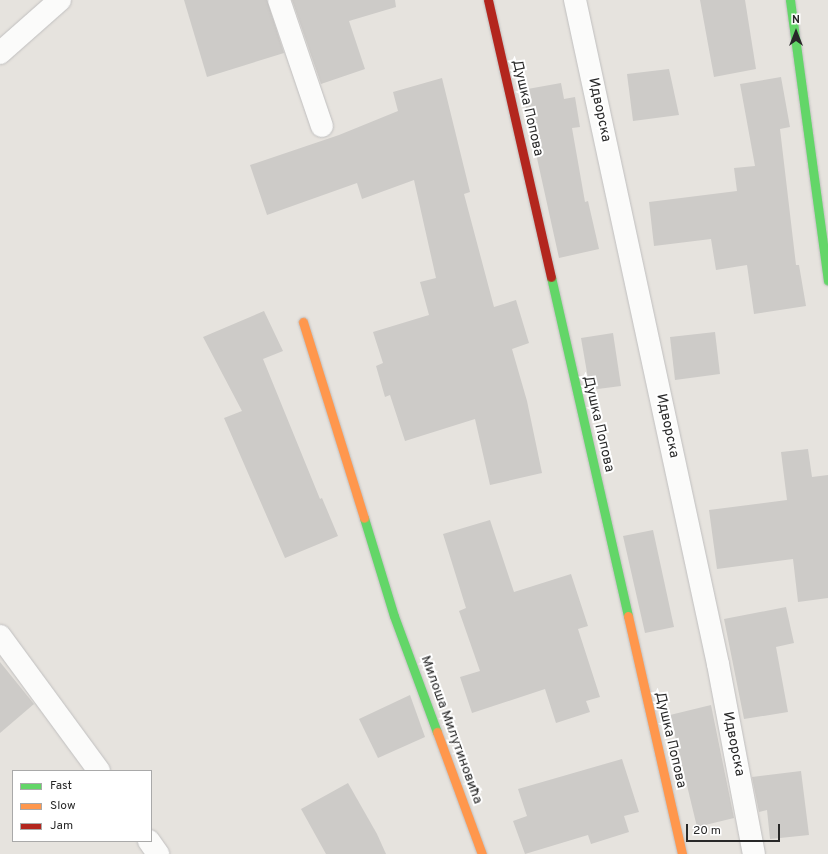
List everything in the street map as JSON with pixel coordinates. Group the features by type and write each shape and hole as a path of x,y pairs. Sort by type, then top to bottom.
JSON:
{"street":[{"path":"0,53 60,0"},
{"path":"279,0 322,126"},
{"name":"Душка Попова","path":"488,0 682,854"},
{"name":"Идворска","path":"575,0 718,664 754,854"},
{"path":"790,0 828,280"},
{"name":"Милоша Милутиновића","path":"303,322 394,616 482,854"},
{"path":"0,636 98,770"},
{"path":"150,842 158,854"}],"building":[{"path":"184,0 267,0 284,53 207,77"},
{"path":"292,0 395,0 396,7 349,21 365,69 321,84"},
{"path":"700,0 745,0 756,69 714,77"},
{"path":"669,69 679,115 633,121 627,74"},
{"path":"781,77 790,127 780,129 796,265 799,265 806,306 754,314 747,265 716,270 711,239 654,246 649,202 737,191 734,168 755,166 740,84"},
{"path":"442,78 470,192 464,194 494,307 516,300 529,343 512,349 527,401 542,473 490,485 475,419 405,441 390,395 385,397 376,366 383,363 373,332 429,315 420,282 436,278 414,180 362,199 357,183 267,215 250,165 339,135 398,111 393,92"},
{"path":"561,83 564,99 575,97 580,127 572,128 585,202 588,201 599,249 559,258 522,90"},
{"path":"264,311 283,351 263,359 320,499 322,498 338,536 285,558 224,418 242,411 203,337"},
{"path":"715,332 720,374 675,380 670,337"},
{"path":"613,333 621,386 590,390 581,338"},
{"path":"808,449 812,477 828,475 828,598 798,602 793,559 717,569 709,510 787,500 781,452"},
{"path":"490,520 514,592 571,574 588,626 578,629 600,697 586,701 590,712 556,723 545,689 472,713 460,677 480,671 459,611 466,608 443,534"},
{"path":"653,530 674,627 645,633 623,536"},
{"path":"786,607 794,643 776,647 788,712 744,719 724,619"},
{"path":"0,662 34,704 0,733"},
{"path":"410,695 425,737 378,758 359,719"},
{"path":"711,705 734,818 697,827 670,715"},
{"path":"622,759 639,812 624,816 629,832 591,844 588,835 525,854 513,821 527,816 518,789"},
{"path":"801,771 809,835 770,839 767,810 759,812 752,777"},
{"path":"348,783 377,834 386,854 326,854 301,809"}],"traffic: fast":[{"path":"790,0 828,280"},
{"path":"551,277 628,616"},
{"path":"364,518 394,616 437,732"}],"traffic: slow":[{"path":"303,322 364,518"},
{"path":"628,616 682,854"},
{"path":"437,732 482,854"}],"traffic: jam":[{"path":"488,0 551,277"}]}
